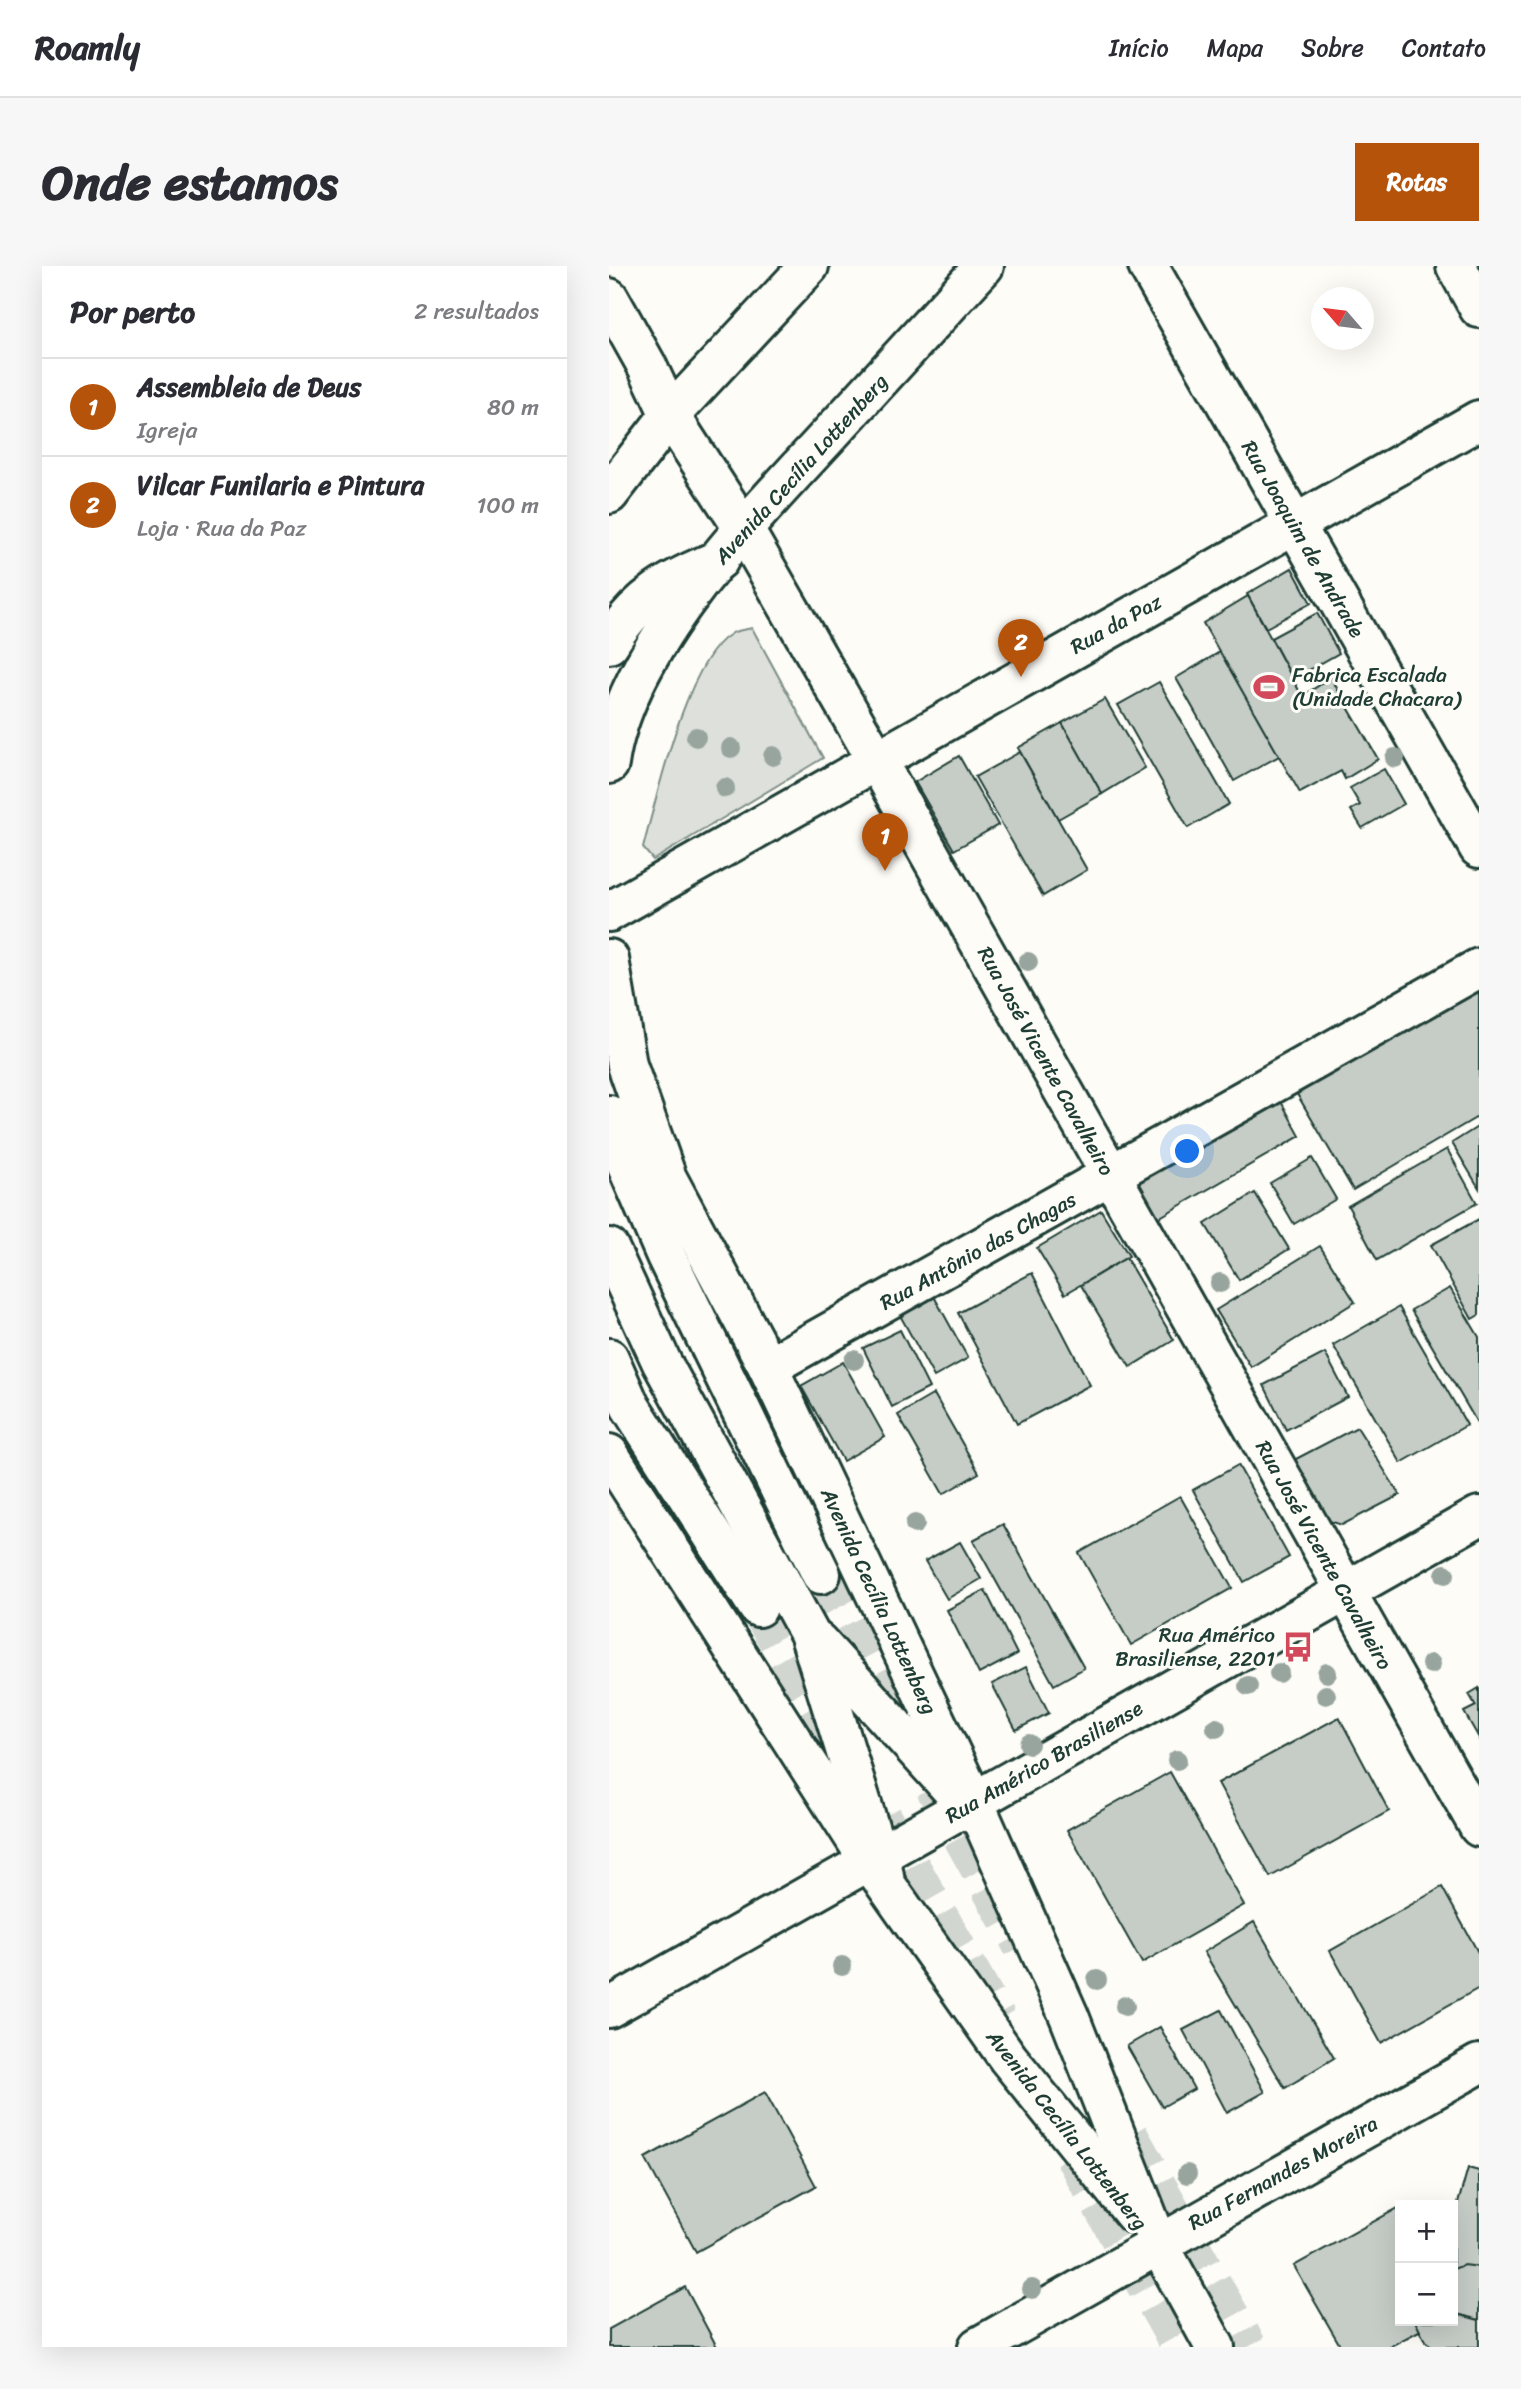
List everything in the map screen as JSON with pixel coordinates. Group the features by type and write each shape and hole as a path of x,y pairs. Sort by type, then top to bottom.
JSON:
{"street":[{"path":"612,478 809,266"},
{"name":"Avenida Cecília Lottenberg","path":"610,749 632,691 664,635 743,528 984,266"},
{"name":"Rua Joaquim de Andrade","path":"1148,266 1479,848"},
{"path":"1455,266 1479,308"},
{"name":"Rua José Vicente Cavalheiro","path":"609,298 647,366 670,415 743,528 876,759 1343,1591 1479,1827"},
{"name":"Rua da Paz","path":"609,912 1479,420"},
{"path":"609,643 638,604 676,577 719,560"},
{"name":"Avenida Cecília Lottenberg","path":"609,959 627,1065 667,1178 768,1367 1069,2016 1158,2244 1215,2347"},
{"name":"Rua Antônio das Chagas","path":"768,1367 1111,1178 1479,968"},
{"path":"609,1115 617,1143 666,1256 821,1574"},
{"path":"609,1248 662,1363 809,1633 879,1869"},
{"path":"609,1358 630,1406 758,1607"},
{"name":"Avenida Cecília Lottenberg","path":"610,1456 879,1869 1008,2058 1158,2244"},
{"name":"Rua Américo Brasiliense","path":"609,2008 879,1869 1343,1591 1479,1516"},
{"path":"809,1633 975,1810"},
{"name":"Rua Fernandes Moreira","path":"978,2347 1479,2064"}],"shaded area":[{"path":"752,628 823,758 653,860 643,848 665,765 687,700 715,649 733,633"}],"building":[{"path":"1292,568 1311,603 1266,628 1247,594"},
{"name":"Fabrica Escalada (Unidade Chacara)","path":"1248,596 1302,696 1331,678 1378,759 1345,779 1341,771 1300,793 1203,623"},
{"path":"1317,613 1339,653 1293,679 1271,638"},
{"path":"1220,652 1279,756 1234,781 1176,678"},
{"path":"1159,682 1229,804 1188,828 1118,705"},
{"path":"1105,699 1145,768 1102,794 1062,723"},
{"path":"1062,723 1102,794 1058,819 1018,748"},
{"path":"1020,752 1087,870 1043,896 975,777"},
{"path":"959,756 998,825 954,850 915,782"},
{"path":"1384,769 1404,804 1362,828 1351,810 1360,805 1350,788"},
{"path":"1479,987 1479,1116 1353,1190 1297,1094"},
{"path":"1278,1096 1300,1136 1155,1220 1132,1180"},
{"path":"1479,1126 1479,1188 1452,1143"},
{"path":"1447,1149 1477,1203 1377,1260 1348,1206"},
{"path":"1312,1158 1336,1199 1294,1224 1270,1183"},
{"path":"1255,1193 1289,1249 1239,1280 1205,1224"},
{"path":"1101,1210 1129,1256 1065,1294 1037,1248"},
{"path":"1479,1219 1479,1315 1472,1319 1431,1245"},
{"path":"1320,1246 1355,1302 1251,1367 1216,1310"},
{"path":"1126,1258 1174,1340 1130,1367 1081,1285"},
{"path":"1032,1273 1090,1385 1017,1424 958,1313"},
{"path":"1450,1288 1479,1337 1479,1426 1411,1310"},
{"path":"931,1291 968,1358 934,1377 897,1310"},
{"path":"1399,1307 1467,1425 1401,1463 1333,1345"},
{"path":"900,1330 929,1388 892,1407 863,1348"},
{"path":"1325,1353 1348,1397 1286,1430 1264,1385"},
{"path":"843,1362 885,1437 843,1461 801,1386"},
{"path":"934,1394 979,1473 943,1494 898,1415"},
{"path":"1357,1427 1400,1495 1342,1525 1323,1519 1294,1460"},
{"path":"1238,1465 1289,1557 1244,1582 1193,1490"},
{"path":"1180,1496 1232,1588 1131,1645 1079,1553"},
{"path":"1003,1524 1084,1668 1054,1685 973,1540"},
{"path":"960,1542 981,1579 947,1599 925,1561"},
{"path":"985,1590 1017,1654 979,1674 947,1610"},
{"path":"1026,1667 1049,1713 1016,1730 992,1684"},
{"path":"1479,1688 1479,1738 1464,1712 1476,1706 1469,1694"},
{"path":"1339,1717 1389,1811 1270,1877 1218,1783"},
{"path":"1170,1772 1244,1905 1142,1963 1067,1830"},
{"path":"1442,1887 1479,1954 1479,1988 1381,2043 1330,1951"},
{"path":"1254,1922 1334,2058 1285,2088 1204,1952"},
{"path":"1221,2010 1265,2092 1227,2113 1183,2030"},
{"path":"1160,2027 1194,2089 1162,2107 1127,2046"},
{"path":"765,2092 816,2186 696,2252 645,2158"},
{"path":"1468,2168 1479,2171 1479,2347 1433,2347 1419,2331 1389,2347 1341,2347 1294,2266 1395,2210 1395,2326 1458,2326 1458,2203"},
{"path":"1464,2265 1479,2267 1479,2320 1458,2314 1458,2267"},
{"path":"685,2287 717,2347 609,2347 609,2329"},
{"path":"1458,2314 1479,2320 1479,2347 1433,2347 1425,2341 1418,2326 1458,2326"}],"tunnel":[{"path":"821,1574 901,1725"},
{"path":"758,1607 832,1732"},
{"path":"934,1787 1022,1946"},
{"path":"883,1817 998,2020"},
{"path":"1129,2135 1248,2347"},
{"path":"1073,2155 1180,2347"}],"place":[{"name":"Vilcar Funilaria e Pintura","path":"1021,677"},
{"name":"Fabrica Escalada (Unidade Chacara)","path":"1269,687"},
{"name":"Assembleia de Deus","path":"885,871"},
{"name":"Rua Américo Brasiliense, 2201","path":"1298,1647"}]}
